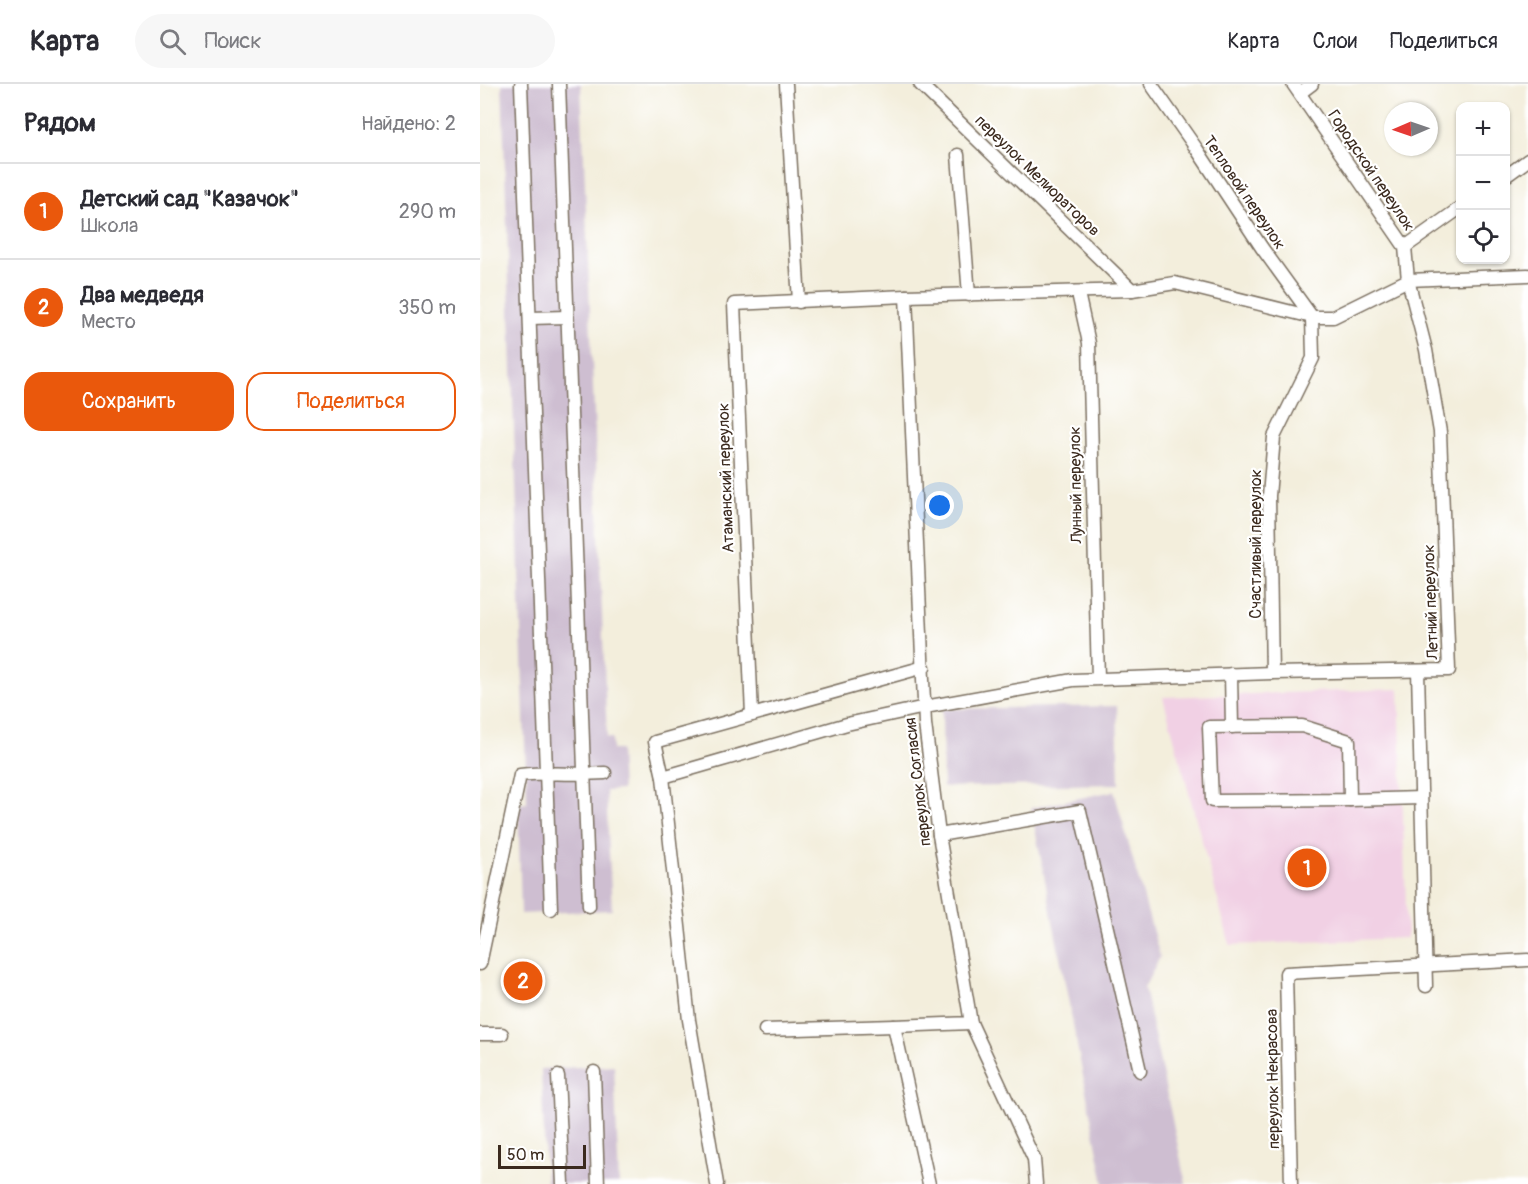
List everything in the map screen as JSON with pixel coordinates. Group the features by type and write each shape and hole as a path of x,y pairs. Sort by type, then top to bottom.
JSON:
{"street":[{"path":"521,84 551,909"},
{"path":"559,84 589,906"},
{"path":"786,84 799,302 906,296 1078,293 1132,290 1175,283 1312,317 1333,317 1408,280 1528,275"},
{"name":"переулок Мелиораторов","path":"920,84 1132,290"},
{"name":"Тепловой переулок","path":"1151,84 1196,147 1262,248 1312,317"},
{"path":"1296,89 1312,84"},
{"name":"Городской переулок","path":"1296,89 1405,247 1408,280"},
{"path":"958,155 969,295"},
{"path":"1510,173 1528,160"},
{"path":"1405,247 1458,210"},
{"name":"Летний переулок","path":"1408,280 1426,350 1440,432 1449,670 1418,671 1426,986"},
{"name":"Лунный переулок","path":"1078,293 1089,343 1098,678"},
{"name":"переулок Согласия","path":"906,296 925,706 939,835 971,1023 1034,1159 1036,1184"},
{"name":"Атаманский переулок","path":"752,715 735,304 799,302"},
{"path":"530,318 567,317"},
{"name":"Счастливый переулок","path":"1272,673 1269,496 1274,436 1313,358 1312,317"},
{"path":"717,1184 689,1020 663,777 655,742 924,666"},
{"path":"663,777 847,724 925,706 1073,680 1231,674 1418,671"},
{"path":"1231,674 1232,726"},
{"path":"1350,800 1349,741 1302,726 1209,727 1212,801 1350,800 1421,798"},
{"path":"480,964 519,775 546,772 605,773"},
{"path":"939,835 1080,811 1140,1071"},
{"path":"1425,967 1528,960"},
{"name":"переулок Некрасова","path":"1291,1184 1286,973 1425,967"},
{"path":"765,1030 971,1023"},
{"path":"894,1026 928,1184"},
{"path":"480,1034 502,1034"},
{"path":"594,1072 598,1184"},
{"path":"558,1076 563,1184"}],"shaded area":[{"path":"502,84 581,84 607,738 612,738 612,750 620,750 622,790 606,791 612,910 521,914 518,804 527,803"},
{"path":"1399,689 1407,938 1230,945 1163,697"},
{"path":"1117,706 1119,784 943,787 942,709"},
{"path":"1114,791 1160,957 1144,988 1186,1184 1104,1184 1031,808"},
{"path":"614,1065 619,1184 546,1184 541,1069"}],"place":[{"name":"Детский сад \"Казачок\"","path":"1307,868"},
{"name":"Два медведя","path":"523,981"}]}
